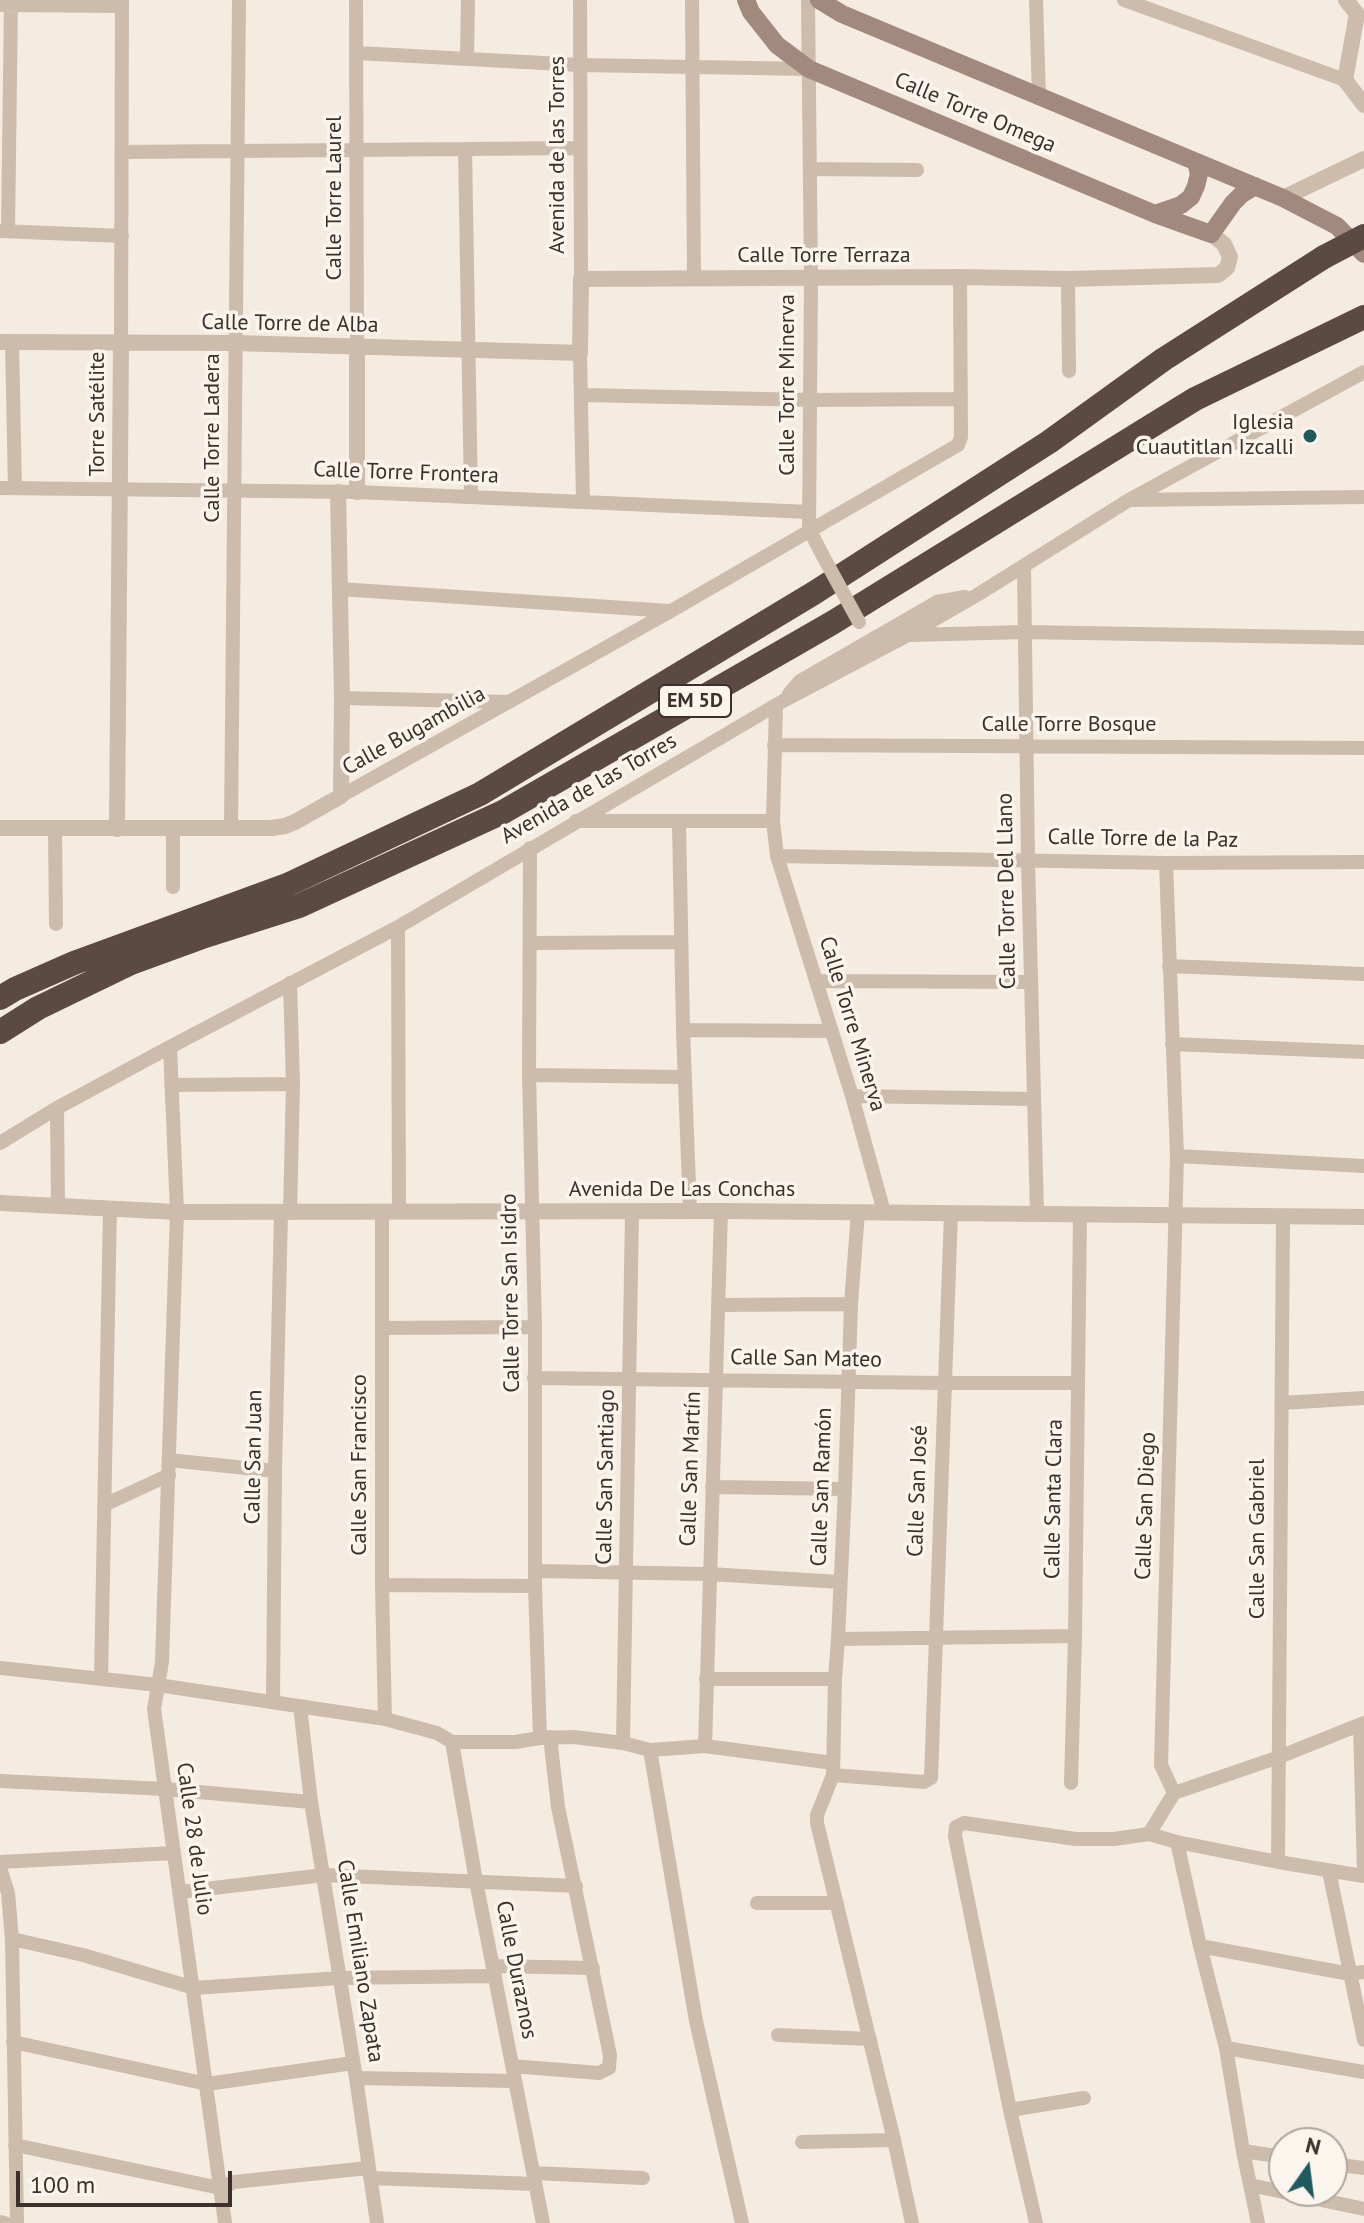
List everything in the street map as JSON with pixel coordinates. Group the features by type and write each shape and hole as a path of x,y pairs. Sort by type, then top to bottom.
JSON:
{"highway":[{"name":"EM 5D","path":"0,998 74,963 287,885 480,794 814,593 1049,442 1164,359 1324,257 1364,236"},
{"name":"EM 5D","path":"0,1032 38,1008 131,963 299,906 503,812 832,623 1195,399 1364,317"}],"main road":[{"name":"Calle Torre Omega","path":"746,0 751,12 777,45 809,69 1155,214 1211,234"},
{"name":"Calle Torre Omega","path":"819,0 842,14 1283,198 1337,226 1364,254"},
{"path":"1155,214 1181,205 1191,197 1199,174 1196,162"},
{"path":"1211,234 1233,203 1255,186"}],"street":[{"name":"Calle Torre Ladera","path":"231,828 239,0"},
{"name":"Calle Torre Laurel","path":"356,0 357,492"},
{"path":"467,58 468,0"},
{"name":"Avenida de las Torres","path":"580,0 583,502"},
{"path":"692,0 694,278"},
{"name":"Calle Torre Minerva","path":"808,0 811,278 809,529"},
{"path":"1036,0 1039,97"},
{"path":"1124,0 1345,80 1364,105"},
{"path":"1345,80 1361,10 1346,0"},
{"path":"122,3 8,3 4,231 122,236"},
{"name":"Torre Satélite","path":"117,829 122,3"},
{"path":"357,53 580,65 809,69"},
{"path":"123,152 579,148"},
{"path":"465,149 471,497"},
{"path":"1283,198 1364,159"},
{"path":"810,169 917,170"},
{"name":"Calle Torre Terraza","path":"581,279 1068,279 1218,275 1227,268 1230,257 1224,244 1211,234"},
{"path":"581,395 811,400 961,399 960,277"},
{"path":"1068,279 1069,371"},
{"path":"6,342 8,488"},
{"name":"Calle Torre de Alba","path":"6,342 235,343 580,353"},
{"name":"Avenida de las Torres","path":"0,1143 57,1108 398,927 780,704 977,595 1129,500 1364,372"},
{"name":"Calle Bugambilia","path":"0,828 285,826 511,702 809,529 951,451 961,437 961,399"},
{"name":"Calle Torre Frontera","path":"8,488 357,492 809,512"},
{"path":"338,492 341,796"},
{"path":"1129,500 1364,497"},
{"path":"809,529 870,641"},
{"name":"Calle Torre Del Llano","path":"1024,567 1037,1214"},
{"path":"339,589 671,611"},
{"path":"780,704 800,681 937,602 977,595"},
{"path":"906,636 1025,632 1364,638"},
{"path":"342,698 511,702"},
{"name":"Calle Torre Minerva","path":"780,704 774,745 773,821 777,856 852,1096 884,1212"},
{"name":"Calle Torre Bosque","path":"774,745 1364,748"},
{"path":"576,821 773,821"},
{"path":"679,823 690,1211"},
{"path":"55,829 56,924"},
{"path":"173,829 173,887"},
{"name":"Calle Torre San Isidro","path":"514,2074 599,2073 609,2068 610,2055 545,1738 535,1578 535,1327 529,1075 530,848"},
{"name":"Calle Torre de la Paz","path":"777,856 1166,863 1364,862"},
{"name":"Calle San Diego","path":"1166,863 1177,1156 1161,1765 1174,1793"},
{"path":"398,927 399,1211"},
{"path":"530,943 681,942"},
{"path":"1169,966 1364,974"},
{"path":"816,981 1030,982"},
{"name":"Calle San Juan","path":"273,1701 275,1471 293,1084 290,983"},
{"path":"683,1030 832,1031"},
{"path":"1172,1044 1364,1052"},
{"name":"Calle 28 de Julio","path":"170,1047 177,1212 162,1662 154,1709 225,2223"},
{"path":"529,1075 685,1077"},
{"path":"171,1085 293,1084"},
{"path":"852,1096 1034,1099"},
{"path":"57,1108 58,1206"},
{"path":"1177,1156 1364,1166"},
{"name":"Avenida De Las Conchas","path":"0,1203 177,1212 721,1211 1364,1217"},
{"path":"101,1679 110,1209"},
{"name":"Calle San Martín","path":"705,1746 721,1211"},
{"name":"Calle San Francisco","path":"382,1212 385,1719"},
{"name":"Calle San Santiago","path":"623,1743 632,1212"},
{"name":"Calle San Ramón","path":"833,1769 851,1304 858,1212"},
{"name":"Calle San José","path":"833,1769 924,1782 931,1778 933,1770 951,1213"},
{"name":"Calle Santa Clara","path":"1071,1783 1080,1216"},
{"name":"Calle San Gabriel","path":"1278,1862 1283,1217"},
{"path":"718,1305 851,1304"},
{"path":"382,1328 535,1327"},
{"name":"Calle San Mateo","path":"534,1378 1078,1383"},
{"path":"1282,1403 1364,1398"},
{"path":"104,1505 169,1468 275,1471"},
{"path":"712,1487 845,1489"},
{"path":"382,1585 625,1572 840,1582"},
{"path":"838,1639 1075,1636"},
{"path":"0,1668 158,1685 385,1719 437,1733 452,1742 515,1742 574,1737 650,1750 705,1746 833,1769 817,1823 912,2223"},
{"path":"706,1679 835,1679"},
{"name":"Calle Emiliano Zapata","path":"300,1706 311,1802 377,2223"},
{"path":"1036,2223 1010,2110 955,1836 956,1827 964,1823 1076,1839 1114,1839 1149,1834 1278,1862 1364,1875 1362,1724 1174,1793 1149,1834"},
{"name":"Calle Duraznos","path":"452,1742 543,2223"},
{"path":"650,1750 696,2021 742,2223"},
{"path":"0,1781 165,1789 311,1802"},
{"path":"1177,1842 1226,2048 1258,2223"},
{"path":"17,2223 12,1939 8,1893 0,1865 174,1853"},
{"path":"1329,1871 1357,1973 1364,2040"},
{"path":"180,1892 324,1875 576,1886"},
{"path":"757,1903 837,1903"},
{"path":"12,1939 83,1955 194,1988 340,1978 593,1968"},
{"path":"1200,1946 1357,1973"},
{"path":"778,2035 870,2039"},
{"path":"13,2042 207,2084 355,2070 514,2074"},
{"path":"1226,2048 1364,2072"},
{"path":"1010,2110 1084,2098"},
{"path":"802,2142 894,2140"},
{"path":"15,2145 220,2188 234,2182 369,2173 643,2178"},
{"path":"1243,2151 1268,2155"},
{"path":"1250,2185 1364,2209"}],"place":[{"name":"Iglesia Cuautitlan Izcalli","path":"1310,436"}]}
